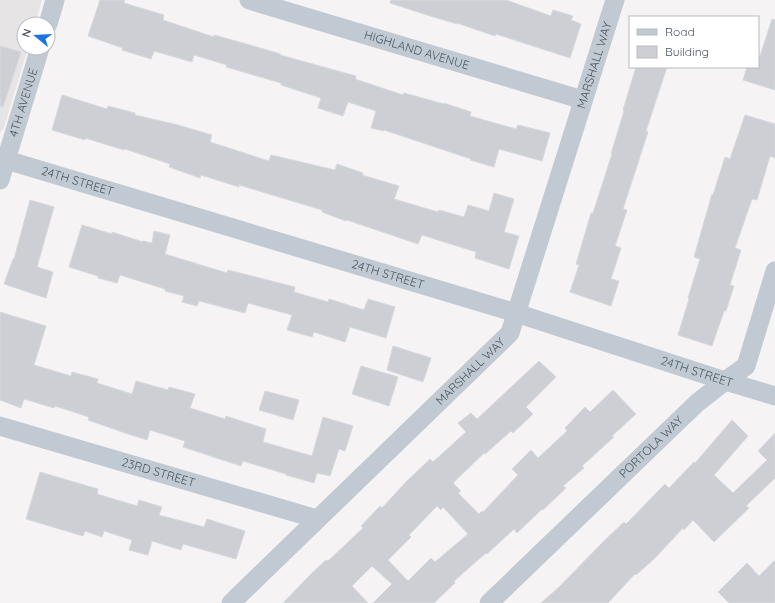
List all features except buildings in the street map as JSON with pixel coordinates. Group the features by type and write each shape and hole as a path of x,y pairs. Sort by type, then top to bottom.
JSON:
{"street":[{"path":"50,16 55,0"},
{"name":"HIGHLAND AVENUE","path":"249,0 583,100"},
{"name":"MARSHALL WAY","path":"231,603 510,333 615,0"},
{"name":"4TH AVENUE","path":"0,180 3,159 37,56"},
{"name":"24TH STREET","path":"3,159 516,313 775,396"},
{"name":"PORTOLA WAY","path":"489,603 697,403 746,366 775,271"},
{"name":"23RD STREET","path":"0,426 318,519"}],"shaded area":[{"path":"0,0 42,0 37,16 16,16 16,56 26,56 4,127 0,133"}]}
